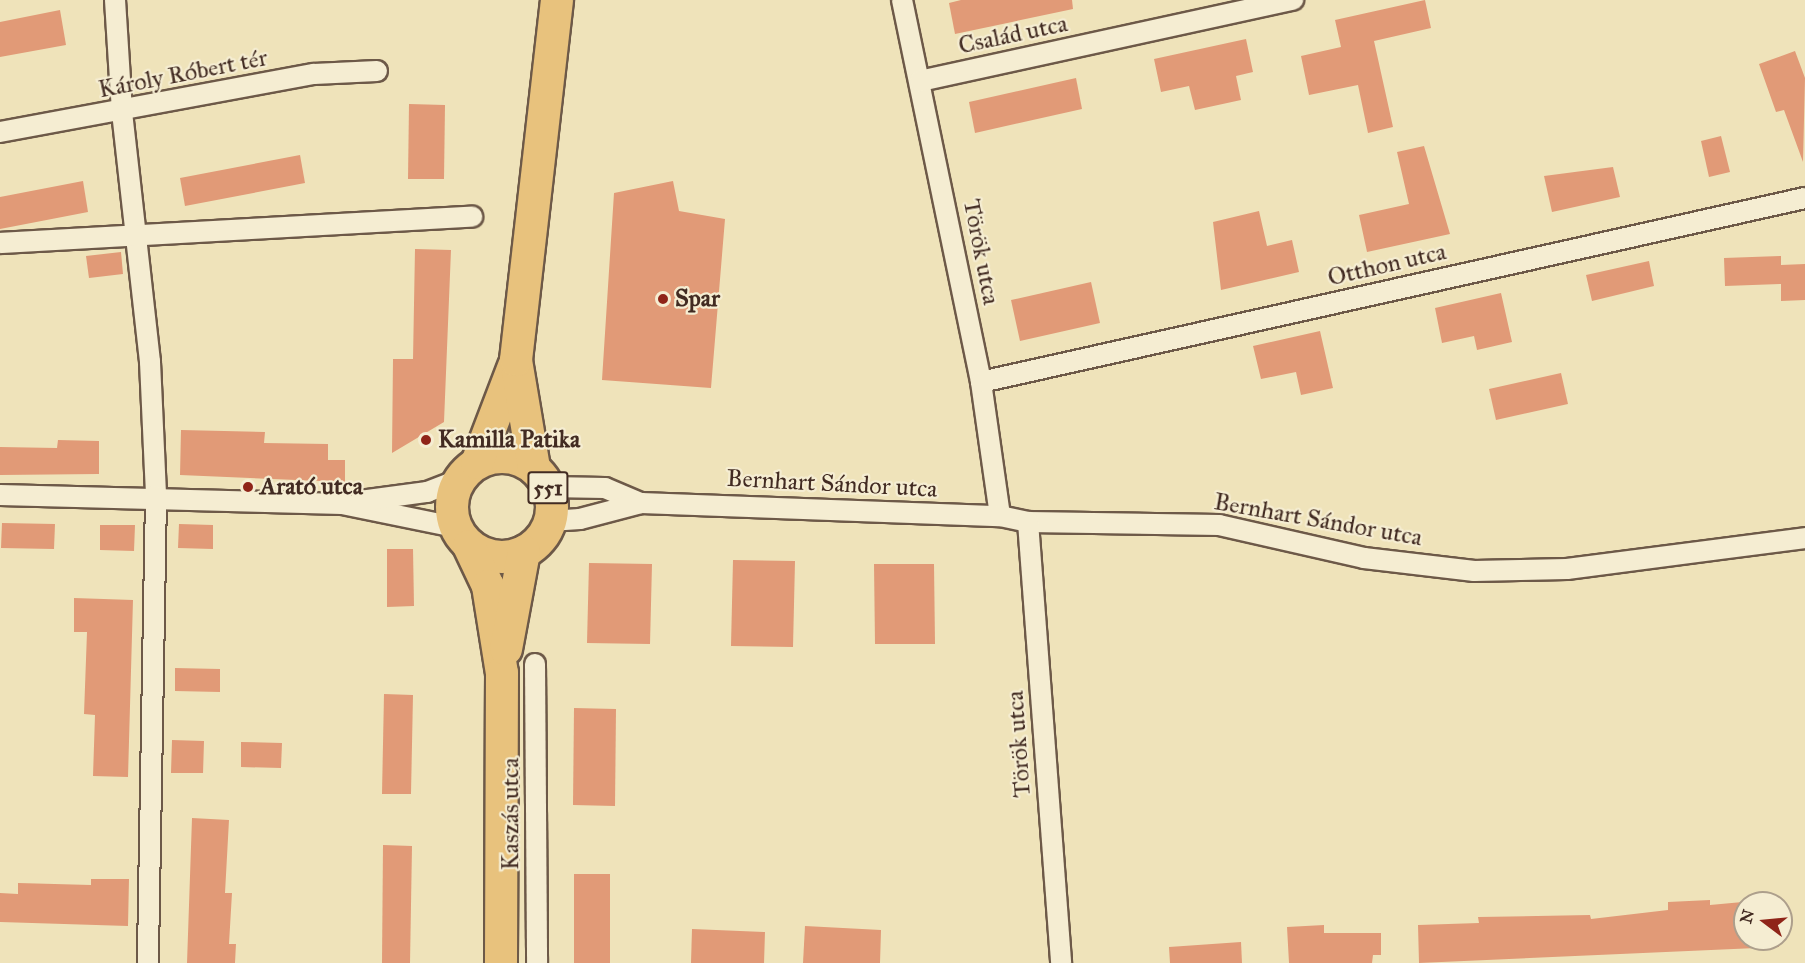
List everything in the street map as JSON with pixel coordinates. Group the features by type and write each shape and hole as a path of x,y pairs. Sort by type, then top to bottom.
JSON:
{"main road":[{"name":"551","path":"528,231 523,145 535,0"},
{"name":"551","path":"502,673 524,552 540,539 550,521 516,360 528,231 542,150 557,0"},
{"name":"551","path":"501,963 502,673 488,586 462,536 451,504 468,472 516,360"},
{"name":"551","path":"468,472 496,457 516,459 541,478"},
{"path":"462,536 486,555 505,557 524,552"}],"street":[{"path":"115,0 122,112 138,235 156,496 148,963"},
{"name":"Török utca","path":"902,0 981,382 1000,516"},
{"name":"Család utca","path":"920,81 1293,0"},
{"name":"Károly Róbert tér","path":"0,132 122,112 314,74 377,71"},
{"name":"Otthon utca","path":"981,382 1805,198"},
{"path":"0,243 472,217"},
{"path":"0,495 156,496 342,504 428,492 468,472"},
{"name":"Bernhart Sándor utca","path":"541,478 605,488 641,503"},
{"name":"Bernhart Sándor utca","path":"550,521 579,519 641,503 1000,516 1028,522 1219,525 1364,558 1474,571 1567,569 1805,538"},
{"path":"342,504 462,536"},
{"name":"Török utca","path":"1028,522 1061,963"},
{"name":"Kaszás utca","path":"536,664 537,963"}],"building":[{"path":"961,0 1072,0 1073,9 955,34 949,3"},
{"path":"1425,0 1431,28 1374,41 1393,127 1368,133 1358,85 1309,95 1301,56 1341,47 1335,20"},
{"path":"60,10 66,45 0,57 0,22"},
{"path":"1246,39 1253,72 1236,76 1241,100 1195,110 1189,86 1161,92 1154,59"},
{"path":"1795,51 1805,78 1803,162 1784,110 1776,112 1759,64"},
{"path":"1076,78 1082,109 975,133 969,102"},
{"path":"409,104 445,105 444,179 408,179"},
{"path":"1721,136 1730,172 1709,177 1701,141"},
{"path":"1424,146 1450,234 1367,252 1359,215 1409,204 1397,152"},
{"path":"300,155 305,183 185,206 180,178"},
{"path":"1613,167 1620,197 1552,212 1544,176"},
{"path":"83,181 88,212 0,229 0,197"},
{"name":"Spar","path":"673,181 679,211 725,219 711,388 602,380 614,193"},
{"path":"1259,211 1267,246 1292,240 1299,272 1221,290 1213,222"},
{"path":"415,249 451,250 444,422 392,453 393,359 413,359"},
{"path":"121,252 123,274 89,278 86,256"},
{"path":"1781,256 1781,265 1805,264 1805,300 1781,301 1781,284 1725,286 1724,258"},
{"path":"1649,261 1654,286 1592,301 1586,275"},
{"path":"1091,282 1100,323 1020,341 1011,300"},
{"path":"1501,293 1512,342 1477,350 1474,336 1442,343 1435,308"},
{"path":"1320,331 1333,388 1301,395 1296,372 1261,379 1253,346"},
{"path":"1561,373 1568,404 1496,420 1489,389"},
{"path":"181,430 265,432 264,443 328,444 328,460 345,460 345,482 180,475"},
{"path":"58,440 99,441 99,474 0,475 0,447 57,448"},
{"path":"2,523 55,524 54,549 1,548"},
{"path":"179,524 213,525 213,549 178,548"},
{"path":"100,525 135,525 134,551 100,550"},
{"path":"387,549 413,549 414,606 387,607"},
{"path":"733,560 795,561 793,647 731,646"},
{"path":"589,563 652,564 650,644 587,643"},
{"path":"874,564 934,564 935,644 875,644"},
{"path":"74,598 133,600 128,777 93,776 95,715 84,714 87,632 74,632"},
{"path":"175,668 220,669 220,692 175,691"},
{"path":"384,694 413,695 411,794 382,794"},
{"path":"574,708 616,709 615,806 573,805"},
{"path":"172,740 204,741 203,773 171,773"},
{"path":"241,742 282,743 281,768 241,767"},
{"path":"192,818 229,820 225,893 232,893 229,944 236,944 235,963 187,963"},
{"path":"383,845 412,846 410,963 382,963"},
{"path":"574,874 610,874 610,963 574,963"},
{"path":"91,879 129,879 128,926 0,922 0,893 18,894 18,883 91,885"},
{"path":"1710,900 1710,905 1733,903 1733,949 1419,963 1418,925 1479,923 1478,917 1590,915 1591,919 1668,910 1668,902"},
{"path":"1324,925 1324,933 1381,933 1381,955 1373,955 1372,963 1289,963 1287,927"},
{"path":"805,926 881,930 880,963 803,963"},
{"path":"692,929 765,932 764,963 691,963"},
{"path":"1241,942 1242,963 1170,963 1169,947"}],"place":[{"name":"Spar","path":"663,299"},
{"name":"Kamilla Patika","path":"426,440"},
{"name":"Arató utca","path":"248,487"}]}
